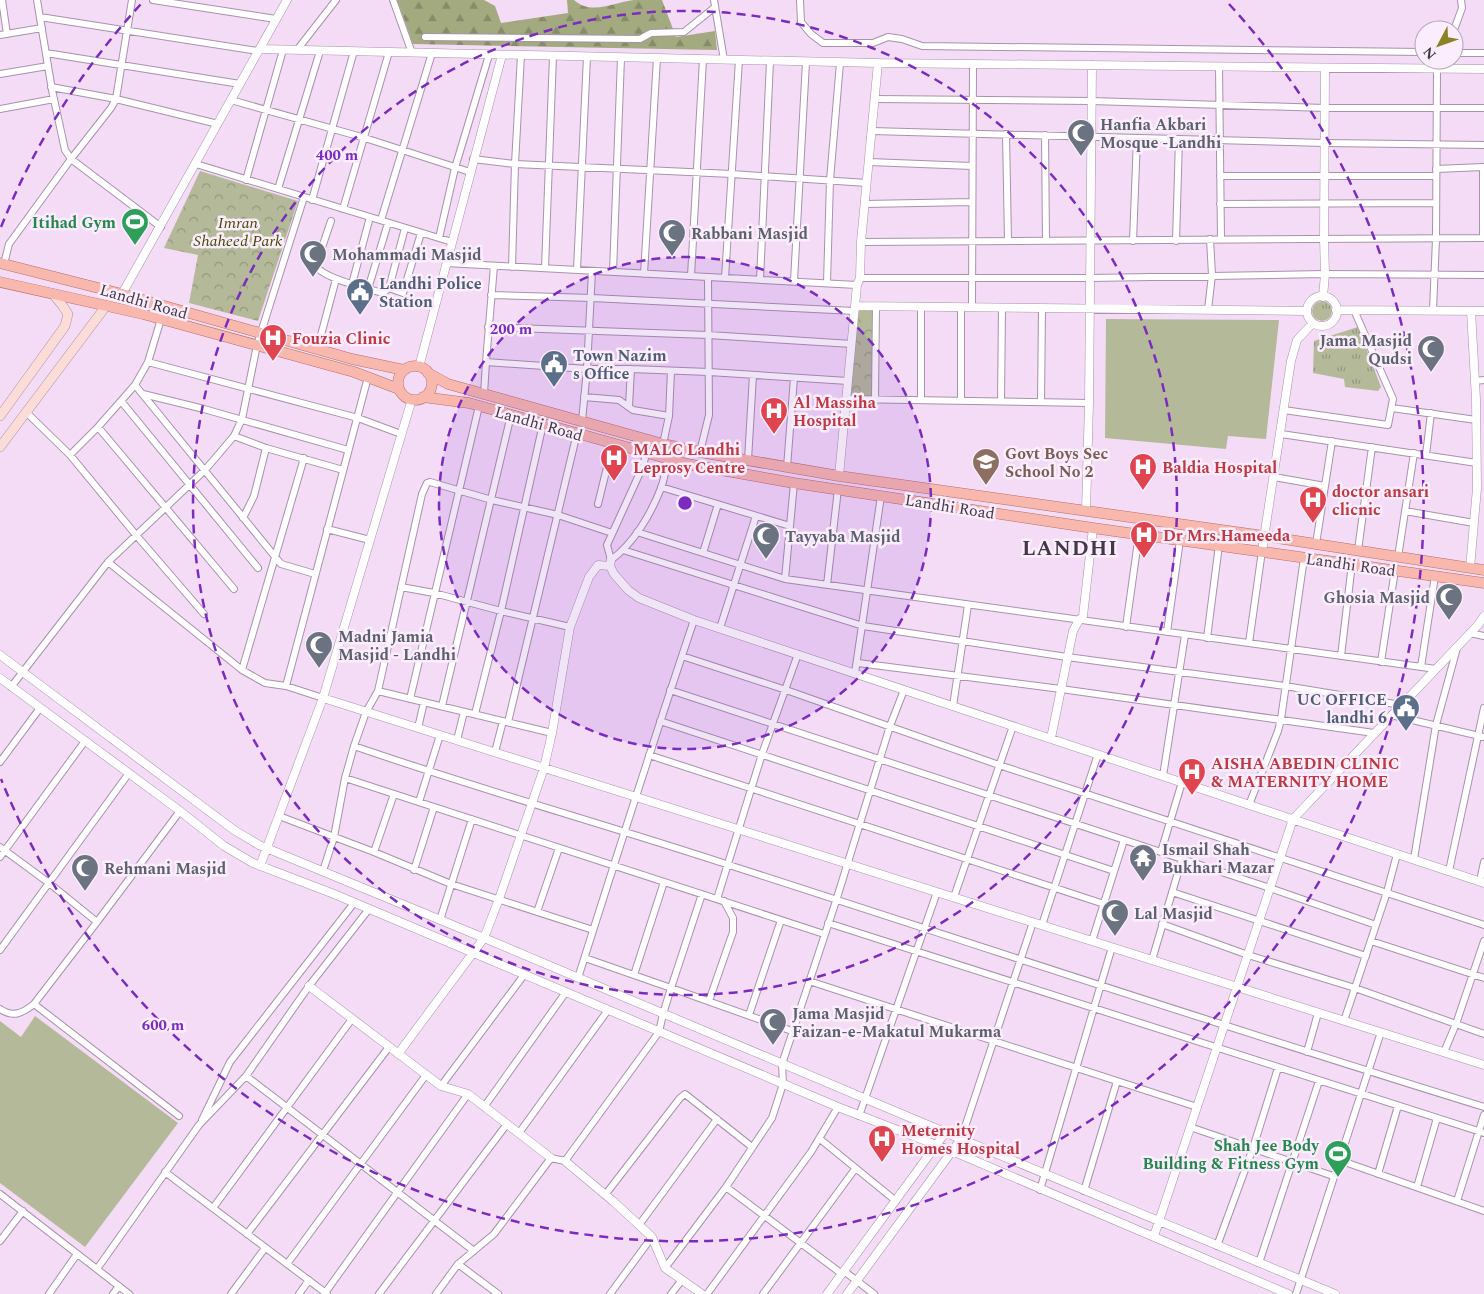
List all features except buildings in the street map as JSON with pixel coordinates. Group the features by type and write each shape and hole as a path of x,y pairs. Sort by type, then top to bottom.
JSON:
{"main road":[{"name":"Landhi Road","path":"2,264 122,294 317,350 404,370"},
{"name":"Landhi Road","path":"0,282 162,319 354,372 399,389"},
{"path":"0,416 65,326 68,314 53,294"},
{"path":"0,447 106,306"},
{"path":"414,366 424,370 431,383 427,394 423,397 412,399 402,394 399,389 398,378 404,370 414,366"},
{"name":"Landhi Road","path":"424,370 448,384 666,445 700,452 839,476 1264,536 1484,570"},
{"name":"Landhi Road","path":"423,397 470,403 668,460 794,483 1093,528 1484,583"}],"street":[{"path":"2,0 4,35 42,28"},
{"path":"37,0 54,100 65,150 71,159 161,227"},
{"path":"2,264 8,244 116,99 132,0"},
{"path":"153,0 276,19"},
{"path":"122,294 286,0"},
{"path":"298,50 336,0"},
{"path":"393,0 412,53"},
{"path":"800,0 801,22 811,34 823,43 873,44 888,38 902,39 922,46 1414,52"},
{"path":"1458,20 1462,8 1461,0"},
{"path":"425,37 640,39 651,33 684,32 715,4"},
{"path":"715,4 724,60"},
{"path":"40,17 127,32 259,50 840,63 1414,68"},
{"path":"246,180 283,50"},
{"path":"278,189 320,51"},
{"path":"312,200 354,51"},
{"path":"343,209 389,52"},
{"path":"46,53 240,84"},
{"path":"381,220 432,53"},
{"path":"1464,53 1484,53"},
{"path":"439,238 455,168 488,55"},
{"path":"424,370 446,263 502,55"},
{"path":"512,267 521,55"},
{"path":"545,268 553,56"},
{"path":"577,270 587,57"},
{"path":"613,272 621,58"},
{"path":"644,274 657,58"},
{"path":"691,276 703,59"},
{"path":"725,278 739,60"},
{"path":"760,280 770,61"},
{"path":"794,281 798,178 806,62"},
{"path":"828,283 830,180 840,63"},
{"path":"839,476 878,63"},
{"path":"972,307 973,64"},
{"path":"1086,511 1089,403 1092,65"},
{"path":"0,74 48,66"},
{"path":"1219,67 1221,239"},
{"path":"1323,297 1325,274 1325,68"},
{"path":"1464,69 1484,69"},
{"path":"1433,310 1436,238 1435,106 1437,70"},
{"path":"52,87 116,99 218,124"},
{"path":"874,99 1091,101 1325,108 1435,106 1484,108"},
{"path":"0,109 54,100"},
{"path":"231,100 299,118 470,172"},
{"path":"871,131 1324,143 1484,145"},
{"path":"1006,134 1008,241"},
{"path":"1045,135 1046,241"},
{"path":"1133,241 1137,138"},
{"path":"1176,241 1179,139"},
{"path":"473,160 581,168 732,174 866,183"},
{"path":"868,162 972,166"},
{"path":"196,164 452,242"},
{"path":"861,242 1483,238 1483,168 1436,173 1324,177 1220,176"},
{"path":"11,687 108,562 205,470 234,436 242,419 258,346 304,197"},
{"path":"865,204 972,202"},
{"path":"1220,204 1436,203"},
{"path":"352,284 370,217"},
{"path":"331,221 316,266 319,270 336,279 384,293 389,288 405,228"},
{"path":"368,289 388,223"},
{"path":"389,288 403,293 421,233"},
{"path":"1208,310 1212,276 1210,239"},
{"path":"446,263 828,283 972,278 1325,274 1484,276"},
{"path":"484,394 494,266"},
{"path":"582,421 588,369 592,271"},
{"path":"700,452 709,415 708,277"},
{"path":"317,350 336,279"},
{"path":"491,295 855,308 876,306 1307,311"},
{"path":"1323,297 1332,301 1336,310 1335,318 1327,325 1317,325 1308,316 1308,306 1314,299 1323,297"},
{"path":"875,399 876,306"},
{"path":"921,307 921,400"},
{"path":"961,307 961,401"},
{"path":"1001,401 1002,308"},
{"path":"1041,402 1042,308"},
{"path":"1336,310 1484,311"},
{"path":"1284,410 1388,424 1394,399 1354,310"},
{"path":"1470,568 1474,522 1480,488 1477,463 1471,311"},
{"path":"70,455 135,385 148,362 162,319"},
{"path":"1248,643 1291,361 1297,340 1313,323"},
{"path":"488,327 590,332 708,334 852,344"},
{"path":"148,362 358,418 402,434"},
{"path":"486,362 588,369 709,372 848,381"},
{"path":"629,406 632,369"},
{"path":"398,1054 484,938 544,768 552,733 570,627 588,577 598,565 610,563 623,550 637,532 661,487 668,460 666,445 671,371"},
{"path":"748,460 753,375"},
{"path":"286,686 368,378"},
{"path":"787,467 794,378"},
{"path":"1475,381 1484,380"},
{"path":"135,385 281,564 315,574"},
{"path":"142,393 242,419 348,450"},
{"path":"584,397 620,400 637,411 669,416"},
{"path":"846,398 1089,403"},
{"path":"260,866 323,698 412,399"},
{"path":"121,401 258,568"},
{"path":"410,698 479,406"},
{"path":"1392,408 1476,420"},
{"path":"26,412 70,455 204,614"},
{"path":"1426,455 1431,413"},
{"path":"442,706 511,415"},
{"path":"475,714 501,611 543,424"},
{"path":"98,427 234,588"},
{"path":"495,752 533,619 576,433"},
{"path":"1281,434 1477,463"},
{"path":"234,436 266,448 343,470"},
{"path":"1316,544 1332,441"},
{"path":"598,504 613,443"},
{"path":"1358,550 1372,447"},
{"path":"244,518 254,496 266,448"},
{"path":"1398,557 1414,453"},
{"path":"646,454 643,466 612,533 608,546 610,563 628,590 639,598 694,620 1482,882 1484,862"},
{"path":"242,670 304,458"},
{"path":"1274,476 1325,486"},
{"path":"323,871 334,837 345,778 354,746 366,712 378,691 422,494 427,483 430,482 492,500 558,515 612,533"},
{"path":"785,580 794,483"},
{"path":"661,487 790,526"},
{"path":"827,585 838,490"},
{"path":"855,673 858,663 881,496"},
{"path":"703,553 718,504"},
{"path":"1405,511 1474,522"},
{"path":"720,628 756,516"},
{"path":"1050,738 1073,631 1083,616 1093,528"},
{"path":"327,529 370,540"},
{"path":"637,532 785,580 1436,669"},
{"path":"1126,626 1139,534"},
{"path":"1167,632 1180,540"},
{"path":"1207,638 1219,545"},
{"path":"623,550 863,626 1067,657 1285,686 1401,705"},
{"path":"1249,805 1281,719 1304,558"},
{"path":"108,562 242,670 265,683 286,686 1484,1065"},
{"path":"1341,656 1352,564"},
{"path":"1381,662 1395,570"},
{"path":"1421,667 1435,576"},
{"path":"401,587 434,593 570,627"},
{"path":"954,706 968,605"},
{"path":"1154,1236 1294,819 1484,616"},
{"path":"578,978 615,866 635,797 694,620"},
{"path":"1470,633 1484,636"},
{"path":"1163,776 1185,635"},
{"path":"1414,860 1436,725 1457,647"},
{"path":"709,1001 733,932 733,918 721,900 728,865 762,754 798,654"},
{"path":"0,655 234,830 266,848 484,938 960,1140 1335,1294"},
{"path":"682,656 786,690 999,765 1484,925"},
{"path":"858,663 1061,688 1374,733"},
{"path":"0,678 180,811 224,846 260,866 369,909 858,1116 952,1151 1288,1294"},
{"path":"670,690 1270,888 1376,925"},
{"path":"665,1268 726,1187 772,1118 783,1084 782,1064 792,1031 836,901 890,726 904,690"},
{"path":"378,691 552,733"},
{"path":"418,728 424,702"},
{"path":"0,762 40,708"},
{"path":"1449,871 1481,736 1484,708"},
{"path":"457,740 464,712"},
{"path":"1391,715 1481,736"},
{"path":"660,721 1114,871"},
{"path":"954,897 1013,726"},
{"path":"419,802 440,735"},
{"path":"0,857 3,848 86,741"},
{"path":"354,746 429,772 625,832 1224,1026 1484,1107"},
{"path":"1042,925 1098,754"},
{"path":"649,755 1104,904"},
{"path":"0,950 129,773"},
{"path":"345,778 824,934"},
{"path":"1161,852 1182,782"},
{"path":"374,852 394,794"},
{"path":"414,870 434,807"},
{"path":"0,1009 13,1014 23,1013 34,1004 180,811"},
{"path":"279,816 451,884 593,930"},
{"path":"440,920 472,819"},
{"path":"1092,941 1124,840"},
{"path":"3,848 97,922"},
{"path":"537,912 559,848"},
{"path":"1344,1020 1387,892 1397,854"},
{"path":"1152,960 1182,859"},
{"path":"634,975 664,882"},
{"path":"858,1116 937,892"},
{"path":"1172,892 1366,956"},
{"path":"564,1161 660,1032 662,1014 702,894"},
{"path":"199,1125 230,1062 354,903"},
{"path":"97,1269 199,1125 246,1076 309,986 369,909"},
{"path":"749,1016 781,920"},
{"path":"847,1294 960,1140 1033,922"},
{"path":"828,923 1481,1132"},
{"path":"1162,924 1248,955 1355,988 1484,1034"},
{"path":"1371,941 1484,978"},
{"path":"1444,1052 1456,1024 1484,941"},
{"path":"1040,1190 1112,947"},
{"path":"584,958 792,1031"},
{"path":"441,1086 524,975"},
{"path":"809,981 1197,1107"},
{"path":"309,986 441,1086 468,1094 550,1158 564,1161 652,1237 665,1268 702,1294"},
{"path":"484,1107 566,992"},
{"path":"34,1004 179,1116"},
{"path":"518,1133 608,1010"},
{"path":"1307,1052 1318,1012"},
{"path":"213,1208 352,1019"},
{"path":"1296,1294 1381,1032"},
{"path":"247,1234 389,1047"},
{"path":"1217,1246 1253,1148 1278,1068"},
{"path":"287,1264 426,1075"},
{"path":"246,1076 474,1251"},
{"path":"1084,1190 1117,1081"},
{"path":"1259,1263 1319,1081"},
{"path":"165,1172 326,1293 468,1094"},
{"path":"605,1195 685,1094 752,1147"},
{"path":"1378,1174 1398,1106"},
{"path":"707,1294 820,1139 838,1107"},
{"path":"1457,1201 1481,1132 1484,1115"},
{"path":"1417,1187 1437,1118"},
{"path":"639,1225 717,1119"},
{"path":"379,1294 507,1124"},
{"path":"1190,1127 1334,1176"},
{"path":"828,1294 945,1133"},
{"path":"820,1139 896,1201"},
{"path":"436,1294 458,1264 494,1234 550,1158"},
{"path":"1339,1160 1484,1210"},
{"path":"763,1294 855,1169"},
{"path":"726,1187 874,1294"},
{"path":"0,1194 129,1294"},
{"path":"0,1240 22,1211"},
{"path":"610,1294 652,1237"},
{"path":"231,1294 265,1248"},
{"path":"49,1294 77,1254"},
{"path":"458,1264 497,1294"},
{"path":"299,1294 309,1280"},
{"path":"671,1294 682,1280"},
{"path":"113,1294 119,1286"}],"green space":[{"path":"397,0 484,0 495,6 501,23 568,13 567,0 574,0 581,5 596,8 634,0 662,0 676,37 715,31 717,50 413,44"},
{"name":"Imran Shaheed Park","path":"200,171 298,201 258,321 189,303 198,255 164,248"},
{"path":"1322,301 1329,304 1332,311 1329,318 1322,321 1315,318 1312,311 1315,304"},
{"path":"855,306 876,306 875,399 847,399"},
{"path":"1106,319 1279,320 1266,439 1228,436 1226,449 1105,438"},
{"path":"1358,327 1381,387 1378,391 1345,387 1344,379 1313,373 1314,341"},
{"path":"35,1016 178,1123 85,1247 0,1183 0,1021 21,1037"}],"place":[{"name":"Hanfia Akbari Mosque -Landhi","path":"1081,157"},
{"name":"Itihad Gym","path":"135,246"},
{"name":"Rabbani Masjid","path":"672,257"},
{"name":"Mohammadi Masjid","path":"313,278"},
{"name":"Landhi Police Station","path":"360,316"},
{"name":"Fouzia Clinic","path":"273,362"},
{"name":"Jama Masjid Qudsi","path":"1431,373"},
{"name":"Town Nazim s Office","path":"554,388"},
{"name":"Al Massiha Hospital","path":"774,435"},
{"name":"MALC Landhi Leprosy Centre","path":"614,482"},
{"name":"Govt Boys Sec School No 2","path":"986,486"},
{"name":"Baldia Hospital","path":"1143,491"},
{"name":"doctor ansari clicnic","path":"1313,524"},
{"name":"Dr Mrs.Hameeda","path":"1144,559"},
{"name":"Tayyaba Masjid","path":"766,560"},
{"name":"Ghosia Masjid","path":"1449,621"},
{"name":"Madni Jamia Masjid - Landhi","path":"319,669"},
{"name":"UC OFFICE landhi 6","path":"1406,732"},
{"name":"AISHA ABEDIN CLINIC & MATERNITY HOME","path":"1192,796"},
{"name":"Ismail Shah Bukhari Mazar","path":"1143,882"},
{"name":"Rehmani Masjid","path":"85,892"},
{"name":"Lal Masjid","path":"1115,937"},
{"name":"Jama Masjid Faizan-e-Makatul Mukarma","path":"773,1046"},
{"name":"Meternity Homes Hospital","path":"882,1163"},
{"name":"Shah Jee Body Building & Fitness Gym","path":"1338,1178"}],"district":[{"name":"LANDHI","path":"1070,548"}]}
